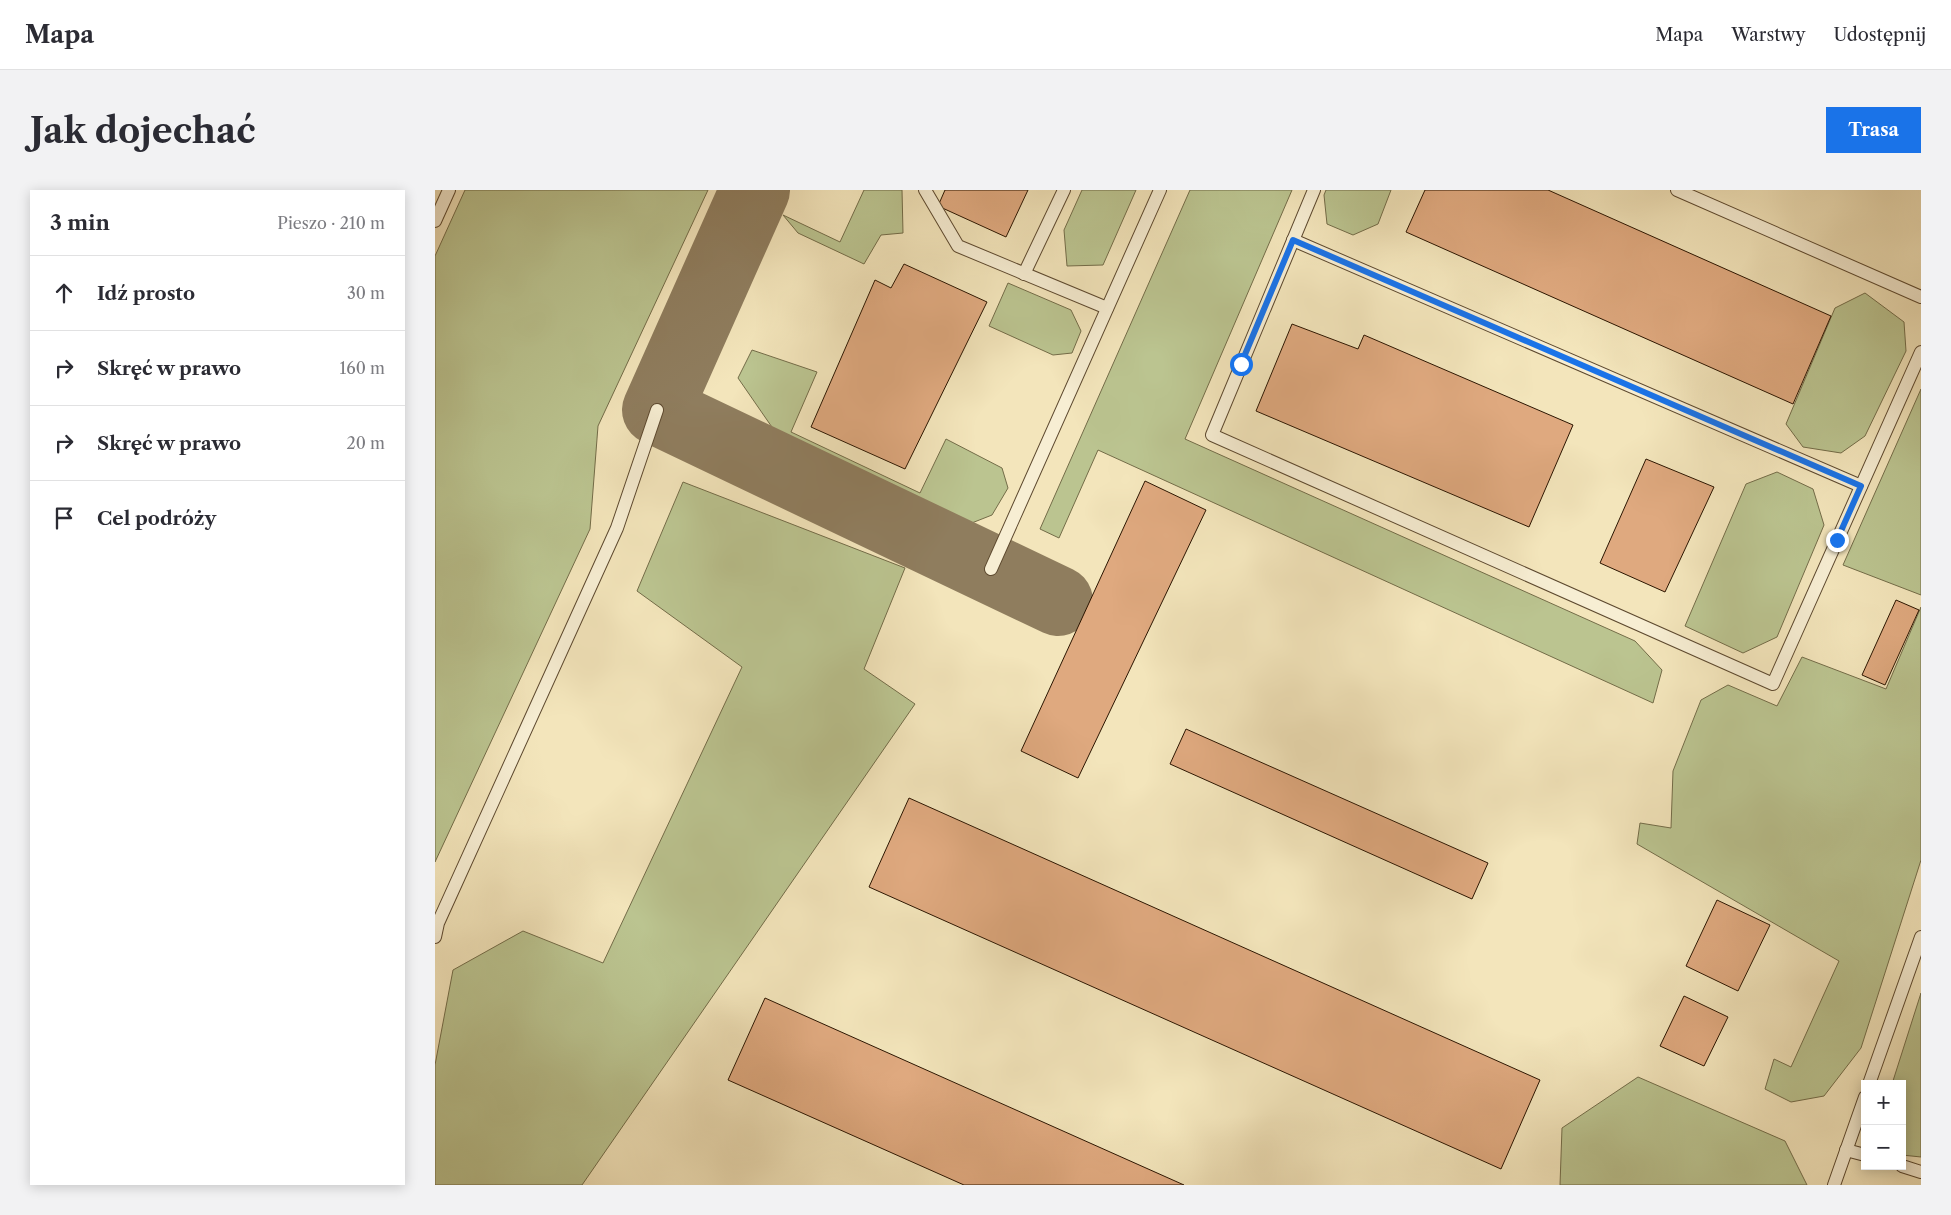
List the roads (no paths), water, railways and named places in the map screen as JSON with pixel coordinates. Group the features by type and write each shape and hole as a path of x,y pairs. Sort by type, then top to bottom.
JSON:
{"lane":[{"path":"435,220 449,190"},
{"path":"925,190 958,246 1107,308"},
{"path":"1024,274 1064,190"},
{"path":"991,568 1160,190"},
{"path":"1314,190 1212,435 1773,684 1921,352"},
{"path":"1677,190 1921,297"},
{"path":"1293,240 1861,486"},
{"path":"435,937 442,914 617,528 657,410"},
{"path":"1870,1080 1921,937"},
{"path":"1834,1185 1861,1108"},
{"path":"1846,1150 1861,1154"},
{"path":"1906,1167 1921,1172"}]}
